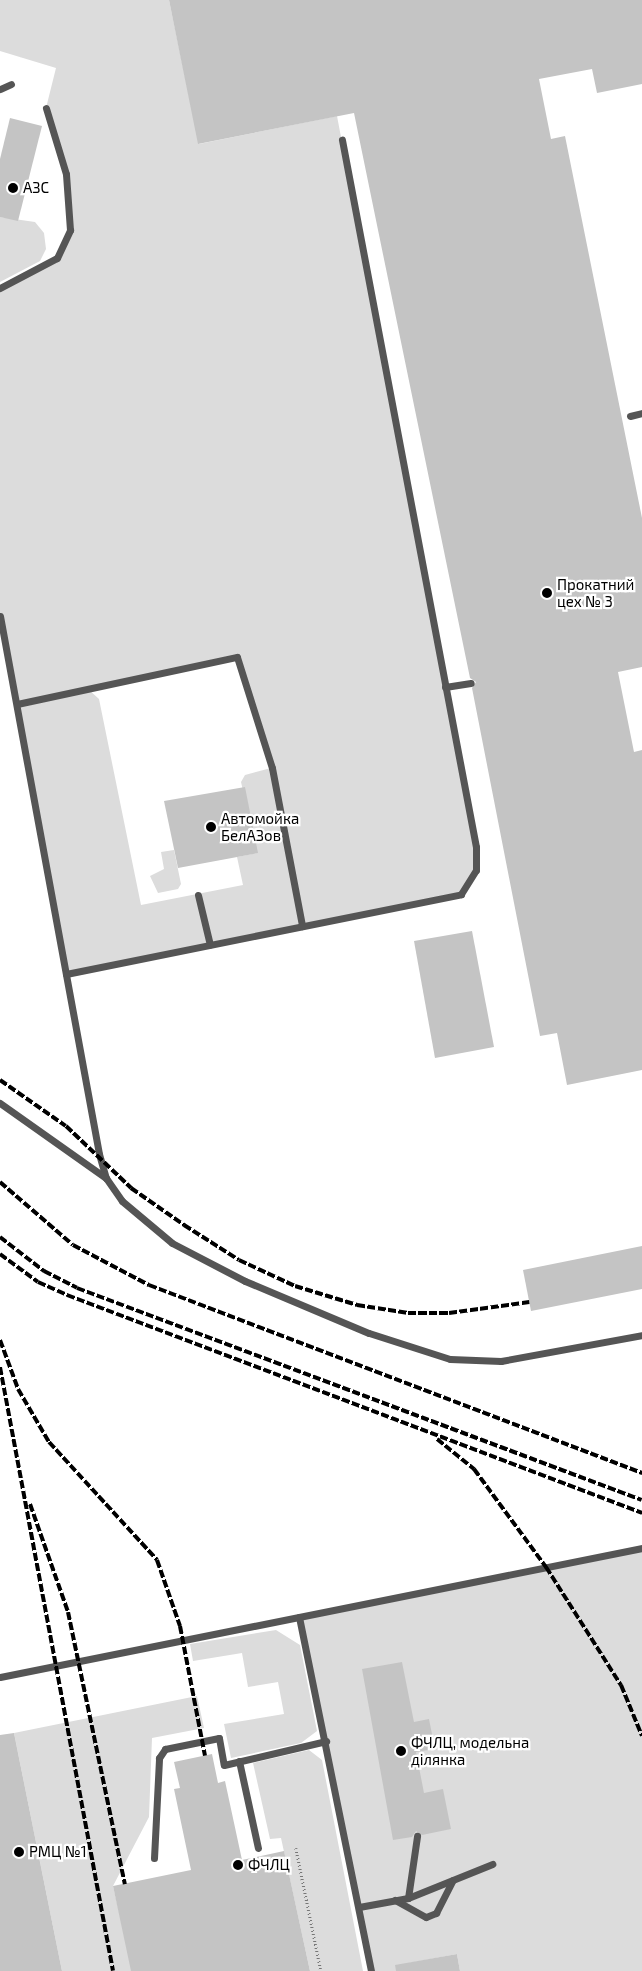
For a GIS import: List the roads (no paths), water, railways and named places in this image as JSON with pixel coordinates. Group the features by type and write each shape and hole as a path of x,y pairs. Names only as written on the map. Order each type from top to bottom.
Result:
{"lane":[{"path":"0,89 11,84"},
{"path":"0,288 57,258 70,230 66,174 46,108"},
{"path":"66,974 461,894 476,870 476,847 342,140"},
{"path":"630,416 642,414"},
{"path":"0,616 106,1178"},
{"path":"17,704 237,657 272,768 302,926"},
{"path":"445,687 471,683"},
{"path":"198,895 210,945"},
{"path":"0,1103 106,1178 144,1224 172,1243 245,1281 369,1333 450,1359 501,1361 642,1335"},
{"path":"0,1677 642,1548"},
{"path":"298,1617 326,1741 371,1971"},
{"path":"154,1858 159,1758 165,1749 218,1738 224,1765 326,1741"},
{"path":"239,1761 258,1848"},
{"path":"408,1898 417,1836"},
{"path":"359,1907 408,1898 492,1864"},
{"path":"396,1900 426,1917 436,1913 454,1880"}],"railway":[{"path":"0,1080 66,1126 131,1188 239,1260 295,1286 357,1305 408,1313 449,1313 529,1302"},
{"path":"0,1182 73,1245 149,1285 642,1473"},
{"path":"0,1237 44,1271 77,1288 642,1500"},
{"path":"0,1254 38,1282 67,1295 642,1513"},
{"path":"0,1340 18,1389 49,1442 157,1560 180,1626 205,1756"},
{"path":"0,1367 113,1971"},
{"path":"437,1439 474,1469 546,1567 621,1685 642,1736"},
{"path":"30,1504 68,1612 125,1884"}],"place":[{"name":"АЗС","path":"13,188"},
{"name":"Прокатний цех № 3","path":"547,593"},
{"name":"Автомойка БелАЗов","path":"211,827"},
{"name":"ФЧЛЦ, модельна ділянка","path":"401,1751"},
{"name":"РМЦ №1","path":"19,1852"},
{"name":"ФЧЛЦ","path":"238,1865"}]}
